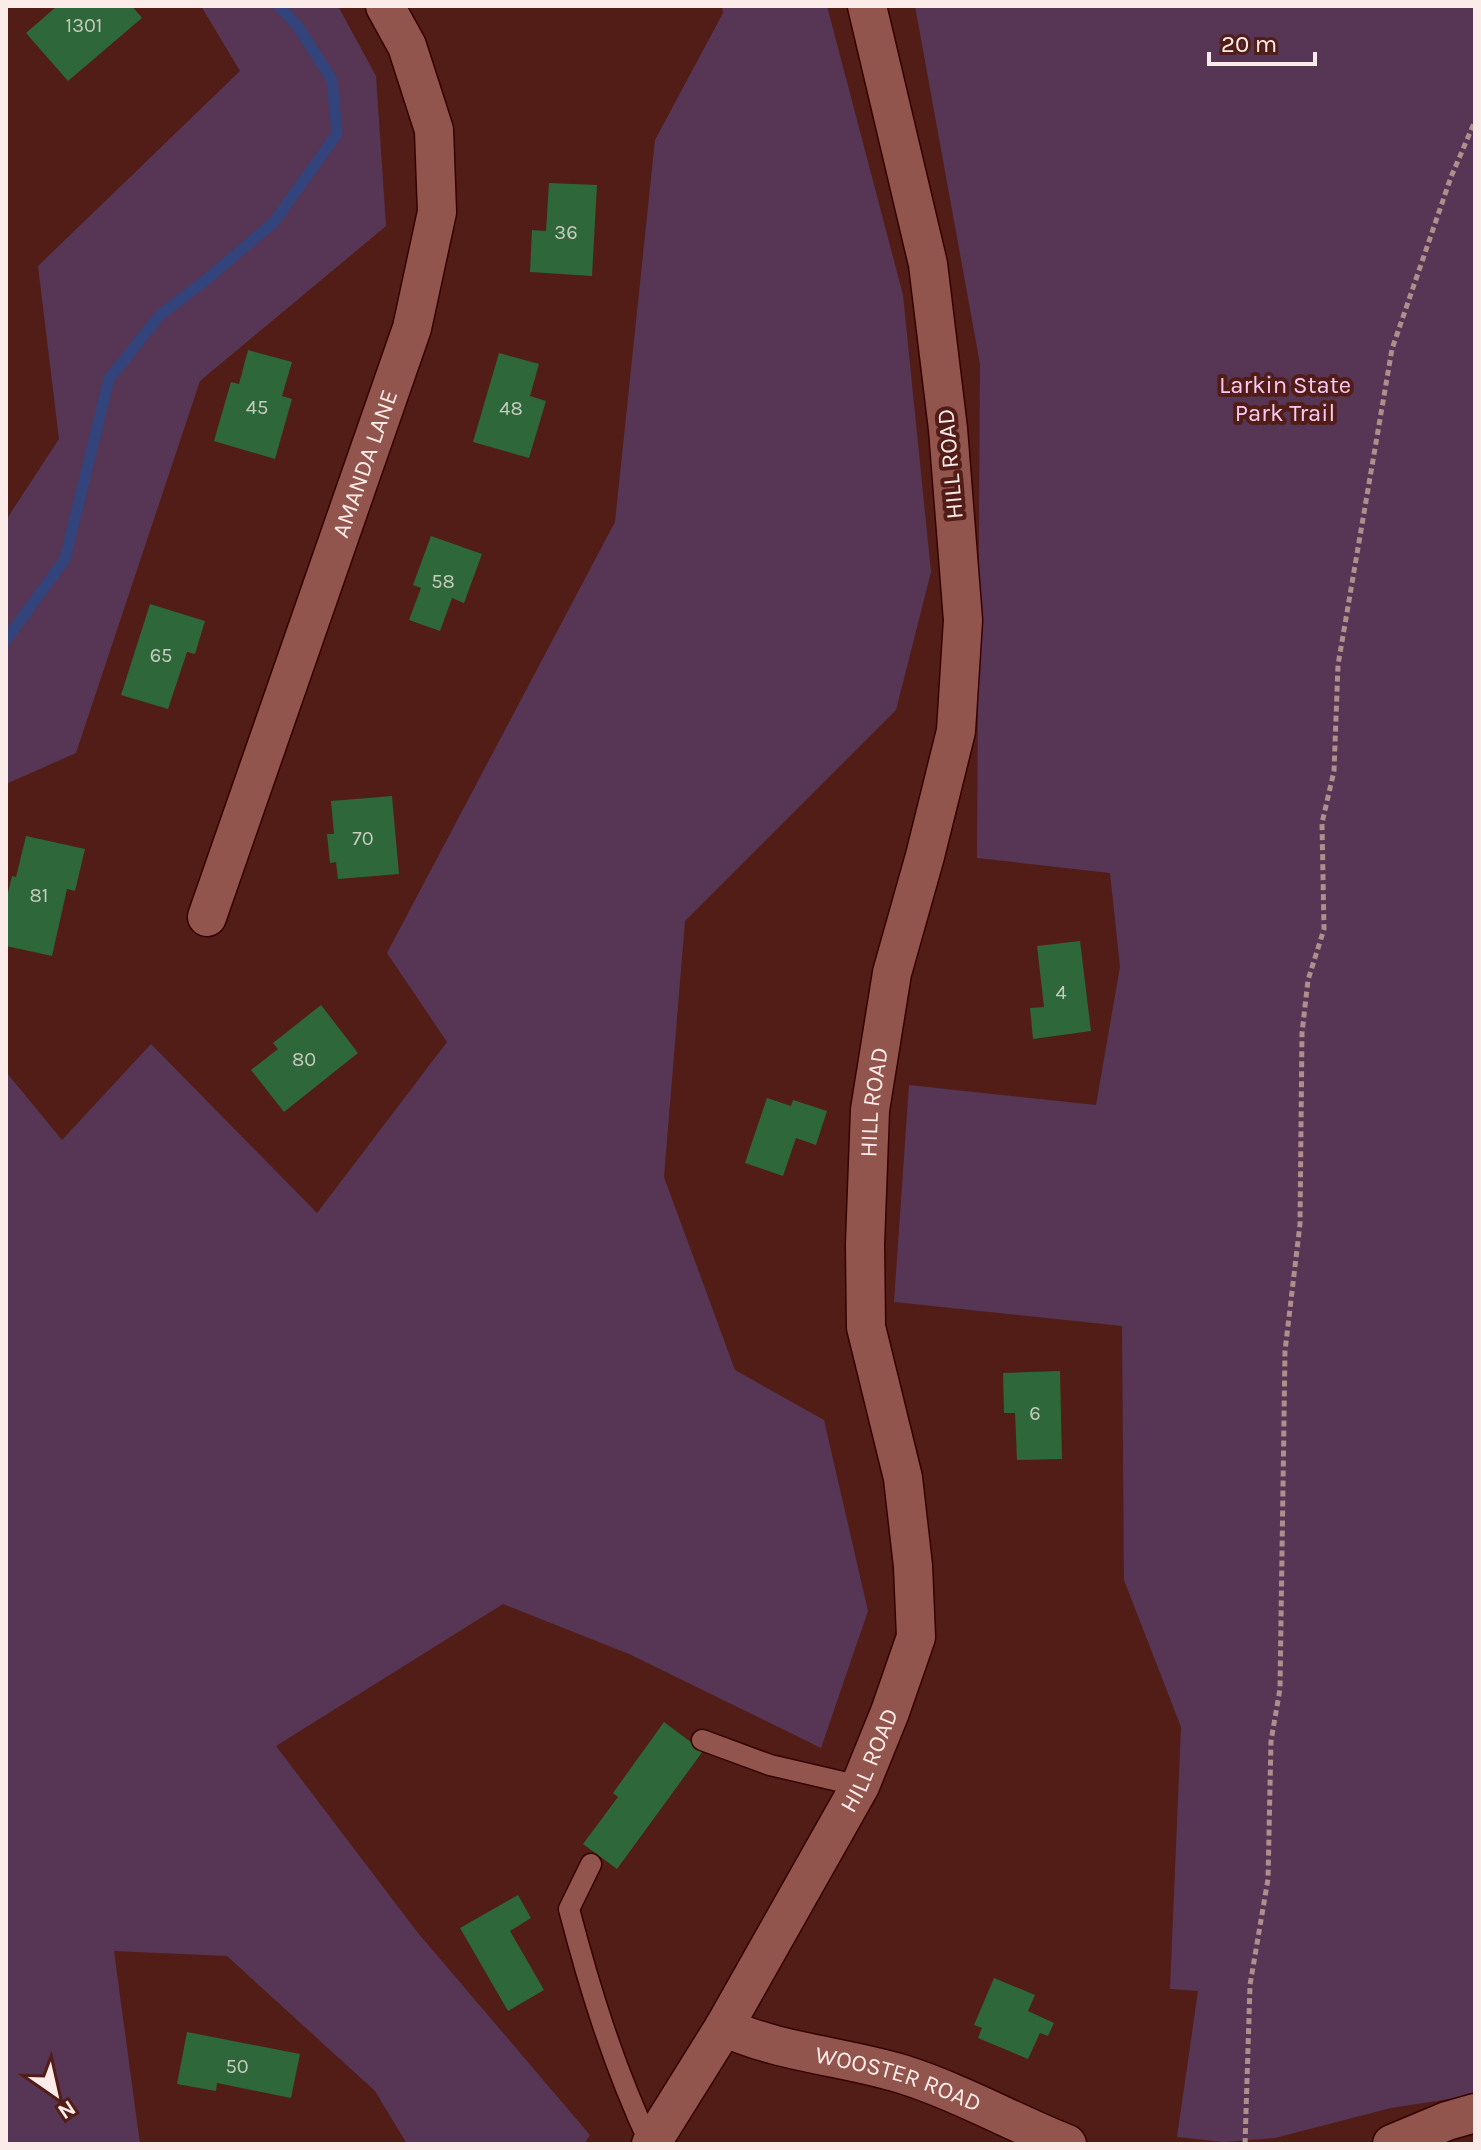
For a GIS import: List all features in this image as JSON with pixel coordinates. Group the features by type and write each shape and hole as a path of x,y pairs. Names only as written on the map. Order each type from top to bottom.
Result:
{"street":[{"name":"AMANDA LANE","path":"207,917 412,328 437,212 434,130 407,46 385,6"},
{"name":"HILL ROAD","path":"650,2144 724,2027 860,1786 916,1637 913,1566 903,1478 866,1327 865,1244 870,1110 892,973 956,731 963,620 948,429 928,264 867,6"},
{"name":"WOOSTER ROAD","path":"724,2027 765,2043 846,2058 905,2075 1067,2144"},
{"path":"1392,2144 1475,2113"}],"lane":[{"path":"702,1740 770,1765 860,1786"},
{"path":"591,1864 569,1909 599,2017 622,2085 650,2144"}],"path":[{"path":"1245,2144 1250,1985 1268,1879 1271,1741 1280,1689 1285,1351 1300,1224 1302,1033 1308,980 1324,929 1322,823 1334,771 1338,665 1392,349 1451,177 1475,121"}],"green space":[{"path":"201,6 338,6 376,76 386,226 200,381 76,753 6,784 6,520 59,439 38,266 240,71"},
{"path":"722,6 827,6 903,295 931,572 896,710 685,921 664,1177 735,1370 824,1420 868,1611 821,1748 629,1654 503,1604 276,1746 418,1933 590,2135 584,2144 407,2144 375,2091 227,1956 114,1951 140,2144 6,2144 6,1072 62,1140 151,1044 317,1213 447,1042 387,953 615,522 655,140 723,13"},
{"name":"Larkin State Park Trail","path":"915,6 1475,6 1475,2095 1391,2108 1275,2138 1224,2142 1177,2137 1198,1991 1170,1989 1181,1727 1124,1580 1122,1326 894,1302 909,1085 1096,1105 1120,967 1110,873 977,858 980,364"}],"building":[{"path":"57,6 132,6 142,18 68,81 26,33"},
{"path":"549,183 597,185 592,276 530,272 532,230 546,231"},
{"path":"248,350 292,362 282,396 292,399 275,459 214,441 231,382 239,384"},
{"path":"499,353 539,364 530,396 546,401 529,458 473,442"},
{"path":"431,536 482,554 464,603 452,598 440,631 409,620 421,588 413,585"},
{"path":"150,604 205,621 195,654 187,652 168,709 121,695"},
{"path":"392,796 399,874 338,879 336,862 330,863 327,834 334,834 331,801"},
{"path":"26,836 85,849 75,891 67,889 52,956 6,946 6,901 12,876 16,877"},
{"path":"1080,941 1091,1031 1033,1039 1030,1008 1044,1007 1037,946"},
{"path":"321,1005 358,1053 284,1112 251,1070 278,1049 273,1043"},
{"path":"767,1098 791,1106 793,1100 827,1111 816,1145 796,1138 783,1176 745,1163"},
{"path":"1060,1371 1062,1459 1017,1460 1015,1413 1004,1413 1003,1373"},
{"path":"664,1722 703,1751 617,1869 583,1844 618,1797 613,1793"},
{"path":"518,1895 531,1918 510,1931 544,1990 508,2011 460,1928"},
{"path":"994,1978 1035,1995 1028,2011 1054,2023 1048,2036 1040,2033 1028,2059 978,2038 982,2028 974,2025"},
{"path":"187,2032 300,2054 291,2098 217,2083 216,2091 177,2084"}],"waterway":[{"path":"6,640 65,559 109,379 160,315 274,222 337,134 332,80 299,28 279,6"}]}
